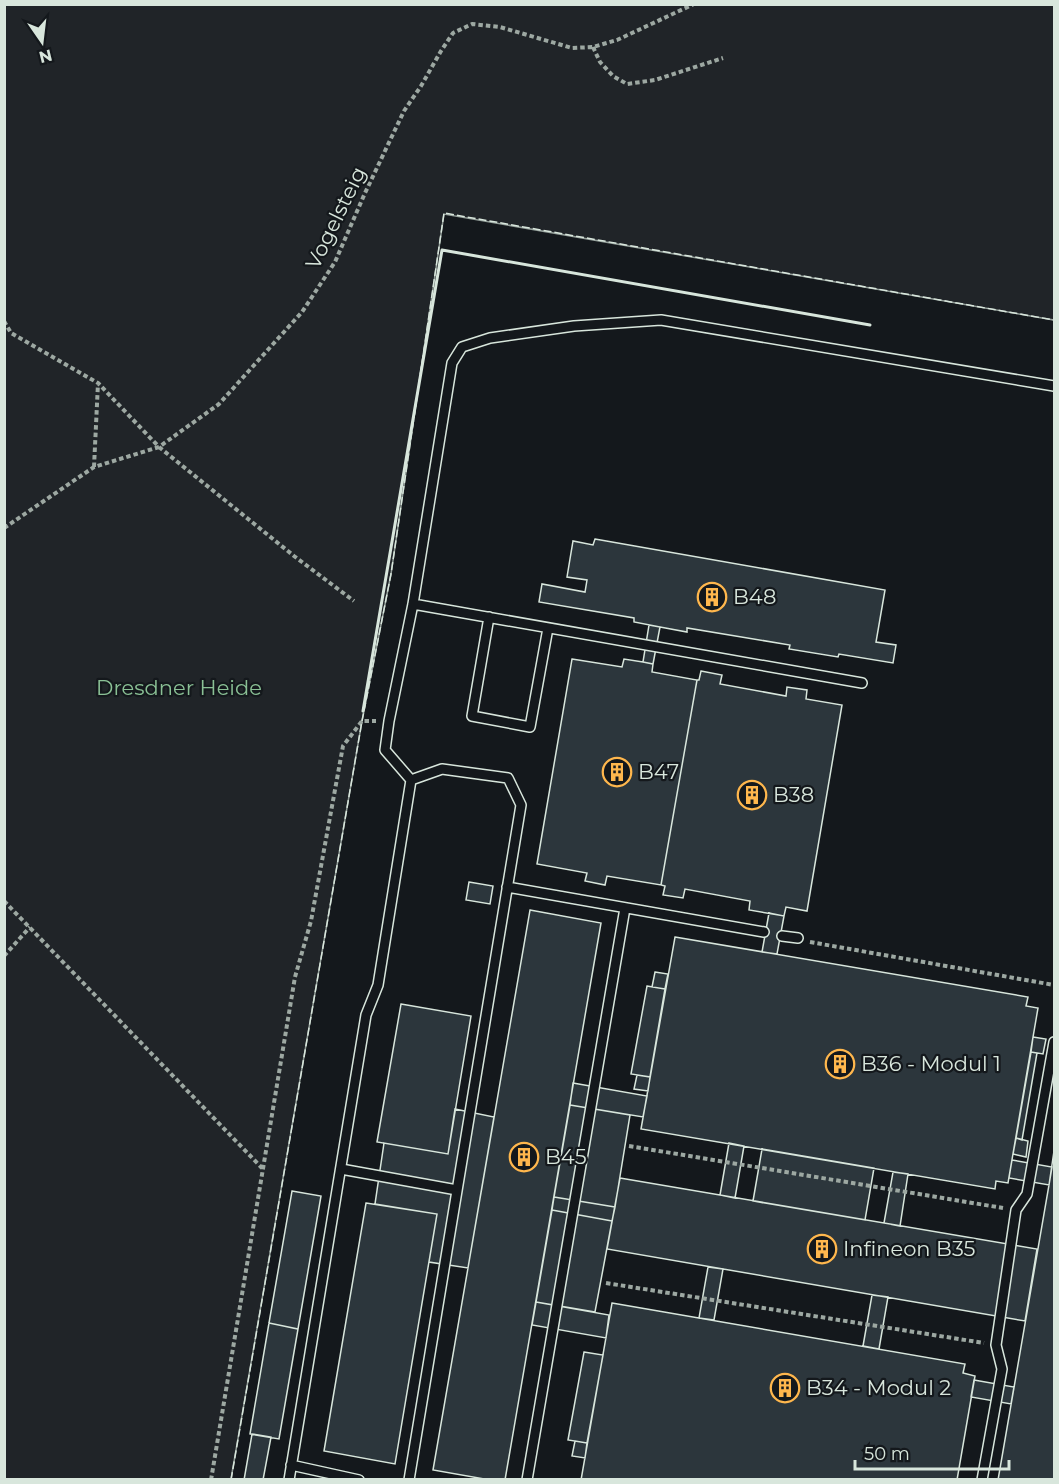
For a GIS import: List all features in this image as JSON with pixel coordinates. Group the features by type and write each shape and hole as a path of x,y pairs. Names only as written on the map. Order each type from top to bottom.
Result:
{"lane":[{"path":"411,780 385,750 413,604 452,363 462,347 490,338 574,326 661,320 1054,386"},
{"path":"413,604 862,683"},
{"path":"489,617 472,716 530,727 548,628"},
{"path":"409,1479 521,805 508,778 442,769 411,780"},
{"path":"289,1479 366,1015 378,985 411,780"},
{"path":"507,887 764,932"},
{"path":"527,1479 625,908"},
{"path":"782,936 798,938"},
{"path":"982,1479 1002,1369 996,1345 1016,1210 1027,1194 1054,1042"},
{"path":"341,1169 457,1190"},
{"path":"291,1465 359,1479"}],"path":[{"name":"Vogelsteig","path":"4,528 94,468 159,447 219,404 302,312 335,262 404,111 453,33 472,24 500,27 572,48 593,47 617,40 694,4"},
{"path":"593,47 600,62 613,75 627,84 655,80 723,58"},
{"path":"4,321 11,333 98,383 159,447 294,556 354,601"},
{"path":"94,468 98,383"},
{"path":"211,1479 295,977 311,921 343,746 362,721 389,722"},
{"path":"4,901 263,1168"},
{"path":"4,956 30,927"},
{"path":"798,938 815,943 1054,985"},
{"path":"629,1146 1016,1210"},
{"path":"606,1283 996,1345"}],"green space":[{"name":"Dresdner Heide","path":"5,4 1054,5 1054,320 444,214 391,574 362,721 231,1479 5,1479"}],"building":[{"name":"B48","path":"595,539 885,590 876,642 896,645 893,663 789,649 790,645 687,628 687,632 634,622 634,618 539,602 542,584 585,592 587,580 567,577 573,541 593,545"},
{"path":"649,625 660,627 653,664 643,662"},
{"name":"B47","path":"572,659 622,667 624,659 643,662 653,664 652,672 697,680 661,885 607,876 605,885 585,881 587,873 537,864"},
{"name":"B38","path":"701,671 722,675 720,684 786,696 787,687 807,690 806,699 842,705 807,911 786,907 784,916 749,910 750,901 685,889 683,898 663,895 665,886 661,885 697,680 699,680"},
{"path":"469,882 493,886 490,904 466,900"},
{"name":"B45","path":"530,910 601,923 505,1480 490,1480 433,1470"},
{"path":"769,913 784,916 777,954 762,952"},
{"name":"B36 - Modul 1","path":"675,937 1028,997 1026,1006 1038,1008 1008,1183 996,1181 995,1189 641,1129"},
{"path":"655,972 668,974 665,989 652,987"},
{"path":"647,986 665,989 650,1077 631,1074"},
{"path":"401,1004 471,1016 448,1154 377,1142"},
{"path":"1033,1037 1046,1039 1043,1054 1031,1052"},
{"path":"1031,1052 1037,1053 1022,1140 1016,1138"},
{"path":"637,1075 650,1077 648,1091 634,1089"},
{"path":"573,1083 647,1096 643,1117 570,1105"},
{"path":"570,1105 630,1115 615,1207 554,1197"},
{"path":"455,1109 494,1117 468,1268 429,1262 437,1214 375,1204 384,1143 448,1154"},
{"path":"1016,1138 1028,1141 1026,1157 1013,1154"},
{"path":"729,1143 744,1146 735,1198 720,1195"},
{"path":"762,1149 874,1168 865,1220 753,1201"},
{"path":"1054,1151 1054,1480 998,1480 1049,1185"},
{"path":"1012,1160 1052,1167 1049,1185 1009,1178"},
{"path":"893,1172 908,1174 900,1226 884,1223"},
{"name":"Infineon B35","path":"620,1178 1037,1249 1025,1321 607,1249"},
{"path":"292,1191 321,1196 298,1329 269,1323"},
{"path":"554,1197 615,1207 612,1221 552,1210"},
{"path":"366,1203 437,1214 395,1464 324,1451"},
{"path":"552,1210 612,1221 595,1312 536,1302"},
{"path":"708,1267 723,1269 714,1320 699,1318"},
{"path":"872,1295 888,1297 879,1349 863,1346"},
{"path":"536,1302 609,1315 606,1338 532,1325"},
{"name":"B34 - Modul 2","path":"612,1303 965,1364 963,1373 975,1376 957,1480 581,1480"},
{"path":"269,1323 298,1329 279,1439 250,1434"},
{"path":"584,1352 603,1355 587,1443 568,1440"},
{"path":"974,1380 1014,1387 1011,1404 971,1397"},
{"path":"252,1434 271,1437 263,1480 244,1480"},
{"path":"575,1441 587,1443 585,1458 572,1456"}],"fence":[{"path":"231,1480 362,721 391,574 444,213 1054,320"}],"wall":[{"path":"363,711 442,250 870,325"}],"place":[{"name":"B48","path":"712,597"},
{"name":"B47","path":"617,772"},
{"name":"B38","path":"752,795"},
{"name":"B36 - Modul 1","path":"840,1064"},
{"name":"B45","path":"524,1157"},
{"name":"Infineon B35","path":"822,1249"},
{"name":"B34 - Modul 2","path":"785,1388"}]}
